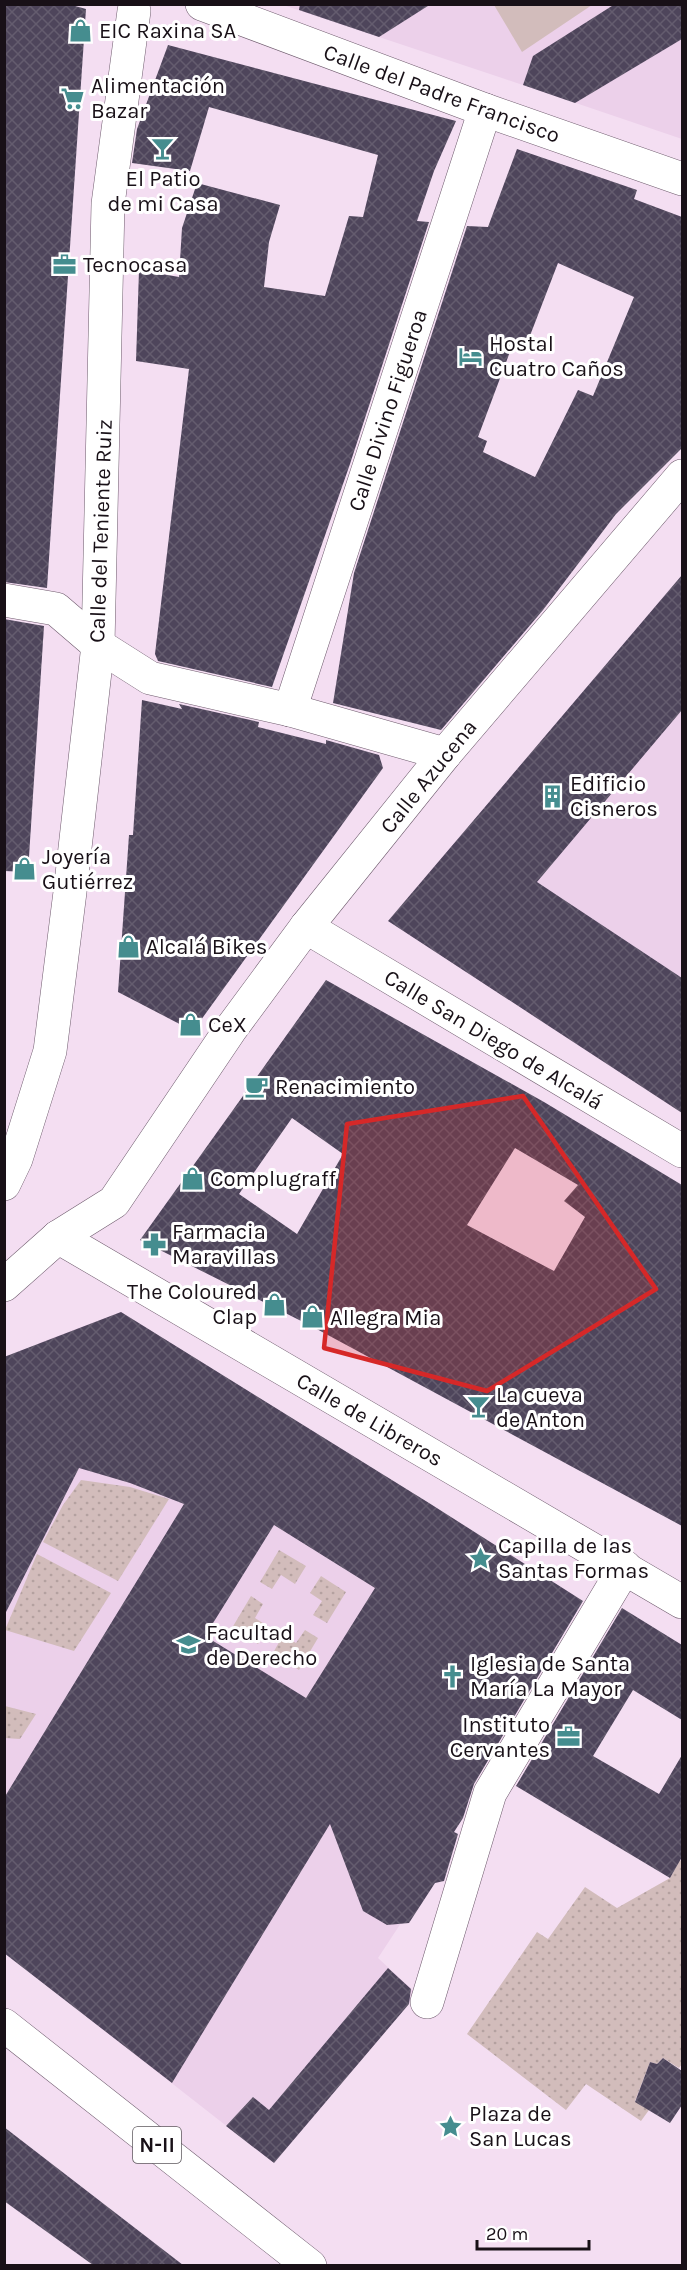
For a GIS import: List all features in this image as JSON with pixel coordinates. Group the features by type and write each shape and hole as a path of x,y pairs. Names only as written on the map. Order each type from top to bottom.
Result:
{"street":[{"name":"Calle del Padre Francisco","path":"205,5 485,110 682,179"},
{"name":"Calle del Teniente Ruiz","path":"4,1184 16,1159 50,1051 98,645 108,204 137,7"},
{"name":"Calle Divino Figueroa","path":"290,710 485,110"},
{"name":"Calle Azucena","path":"4,1286 57,1237 114,1202 230,1030 306,927 445,754 682,476"},
{"path":"4,600 56,609 98,645 150,678 290,710 445,754"},
{"name":"Calle San Diego de Alcalá","path":"306,927 682,1151"},
{"name":"Calle de Libreros","path":"57,1237 682,1602"},
{"path":"427,2002 490,1793 625,1568"},
{"name":"N-II","path":"4,2025 310,2265"}],"highlighted area":[{"path":"523,1096 656,1289 487,1391 324,1348 347,1124"}],"shaded area":[{"path":"283,5 682,5 682,139 499,77"},
{"path":"494,5 592,5 522,52"},
{"name":"Edificio Cisneros","path":"682,575 682,1113 388,921"},
{"name":"Facultad de Derecho","path":"121,1312 428,1504 401,1923 378,1958 417,1994 274,2163 5,1953 4,1384 67,1362 39,1343"},
{"path":"81,1480 130,1487 169,1499 118,1581 43,1542 63,1505"},
{"path":"279,1550 306,1566 295,1584 281,1575 272,1589 260,1582"},
{"path":"37,1554 111,1593 74,1651 5,1630"},
{"path":"321,1576 346,1592 327,1623 313,1615 322,1601 310,1593"},
{"path":"251,1596 263,1604 255,1618 269,1627 258,1644 232,1628"},
{"path":"305,1630 318,1638 299,1670 273,1653 283,1635 296,1643"},
{"path":"5,1706 36,1714 20,1739 5,1738"},
{"path":"680,1860 682,1862 682,2064 679,2068 663,2058 657,2064 650,2062 635,2101 649,2110 641,2121 586,2084 566,2110 467,2034 537,1932 548,1939 585,1887 617,1908 670,1878"}],"building":[{"path":"4,4 68,4 86,9 47,588 4,582"},
{"path":"300,4 431,4 379,37 299,10"},
{"path":"615,4 682,4 682,39 575,103 523,85 533,56"},
{"path":"168,45 456,121 434,171 417,221 429,222 350,464 272,687 158,661 155,654 189,369 136,361 139,270 179,277 182,228 197,183 280,205 269,242 264,287 325,296 349,216 363,217 378,155 209,107 190,171 132,163 137,129"},
{"path":"517,149 637,190 634,199 682,217 682,448 616,514 543,610 441,730 333,703 354,573 467,226 488,227","holes":["558,263 634,297 593,396 578,390 535,477 483,452 487,441 478,437 514,341 526,346"]},
{"name":"Edificio Cisneros","path":"682,575 682,710 537,882 682,978 682,1113 388,921"},
{"path":"4,619 44,626 28,872 4,871"},
{"path":"142,700 182,709 179,704 259,722 258,727 326,744 326,740 379,755 383,768 193,1031 118,992 129,835 133,835"},
{"path":"326,980 544,1102 682,1185 682,1526 313,1327 140,1240","holes":["292,1118 343,1154 297,1234 239,1194","515,1148 578,1185 564,1201 585,1217 554,1271 467,1225"]},
{"name":"Facultad de Derecho","path":"121,1312 583,1601 474,1784 463,1818 454,1832 458,1834 444,1881 435,1883 409,1923 387,1925 363,1911 330,1824 172,2083 4,1953 4,1798 184,1504 130,1483 79,1468 4,1616 4,1357","holes":["274,1525 375,1588 306,1698 205,1636"]},
{"name":"Instituto Cervantes","path":"622,1608 682,1645 682,1720 633,1690 593,1756 659,1794 682,1755 682,1857 670,1878 516,1786"},
{"path":"388,1968 411,1989 409,2004 274,2163 226,2126 253,2097 269,2110"},
{"path":"663,2058 682,2071 682,2105 670,2123 635,2102 650,2062 657,2064"},
{"path":"4,2127 183,2265 93,2265 4,2201"}],"place":[{"name":"EIC Raxina SA","path":"81,30"},
{"name":"Alimentación Bazar","path":"73,98"},
{"name":"El Patio de mi Casa","path":"163,149"},
{"name":"Tecnocasa","path":"65,264"},
{"name":"Hostal Cuatro Caños","path":"471,356"},
{"name":"Edificio Cisneros","path":"552,796"},
{"name":"Joyería Gutiérrez","path":"24,869"},
{"name":"Alcalá Bikes","path":"128,946"},
{"name":"CeX","path":"190,1024"},
{"name":"Renacimiento","path":"257,1086"},
{"name":"Complugraff","path":"192,1178"},
{"name":"Farmacia Maravillas","path":"154,1244"},
{"name":"The Coloured Clap","path":"275,1304"},
{"name":"Allegra Mia","path":"312,1317"},
{"name":"La cueva de Anton","path":"478,1407"},
{"name":"Capilla de las Santas Formas","path":"480,1558"},
{"name":"Facultad de Derecho","path":"188,1645"},
{"name":"Iglesia de Santa María La Mayor","path":"452,1676"},
{"name":"Instituto Cervantes","path":"568,1737"},
{"name":"Plaza de San Lucas","path":"451,2126"}]}
